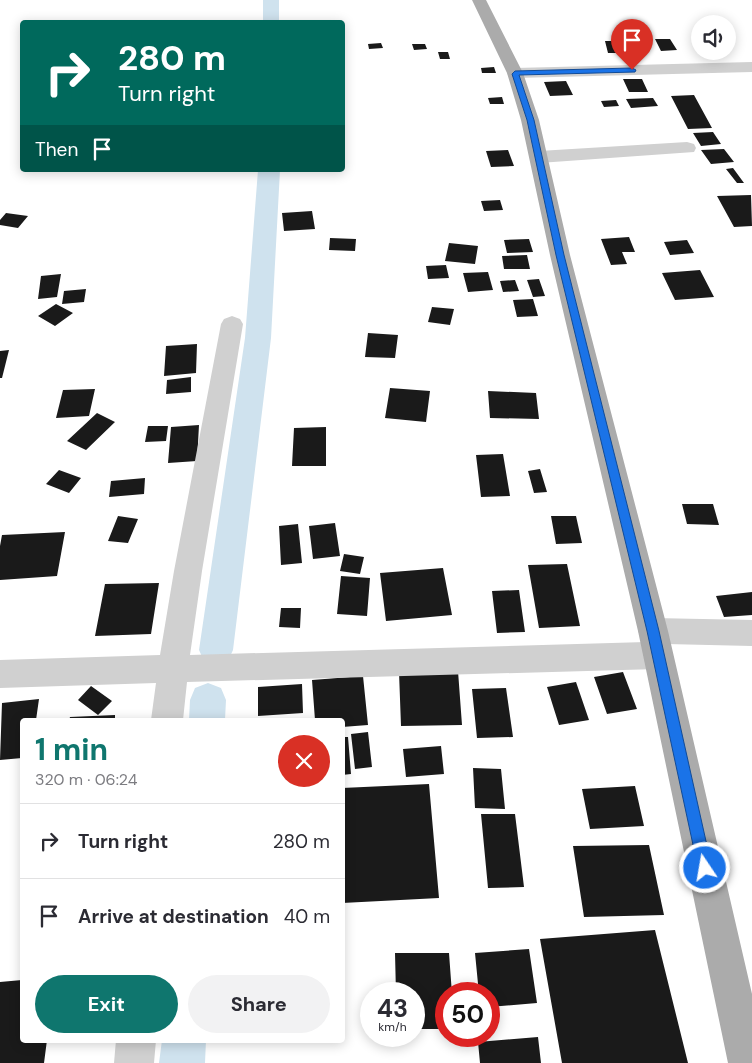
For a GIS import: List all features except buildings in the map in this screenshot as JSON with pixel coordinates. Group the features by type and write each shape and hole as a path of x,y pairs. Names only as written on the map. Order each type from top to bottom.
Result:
{"main road":[{"path":"479,0 515,74 530,120 560,255 655,643 748,1063"}],"street":[{"path":"515,74 752,67"},
{"path":"539,157 687,148"},
{"path":"167,718 173,670 232,324"},
{"path":"0,674 173,670 655,643 752,632"},
{"path":"134,1063 136,1043"}],"waterway":[{"path":"271,0 271,20"},
{"path":"216,650 258,338 269,172"},
{"path":"207,718 208,700"},
{"path":"182,1063 184,1043"}],"route":[{"path":"632,70 515,74 530,120 560,255 653,631 705,868"}]}
